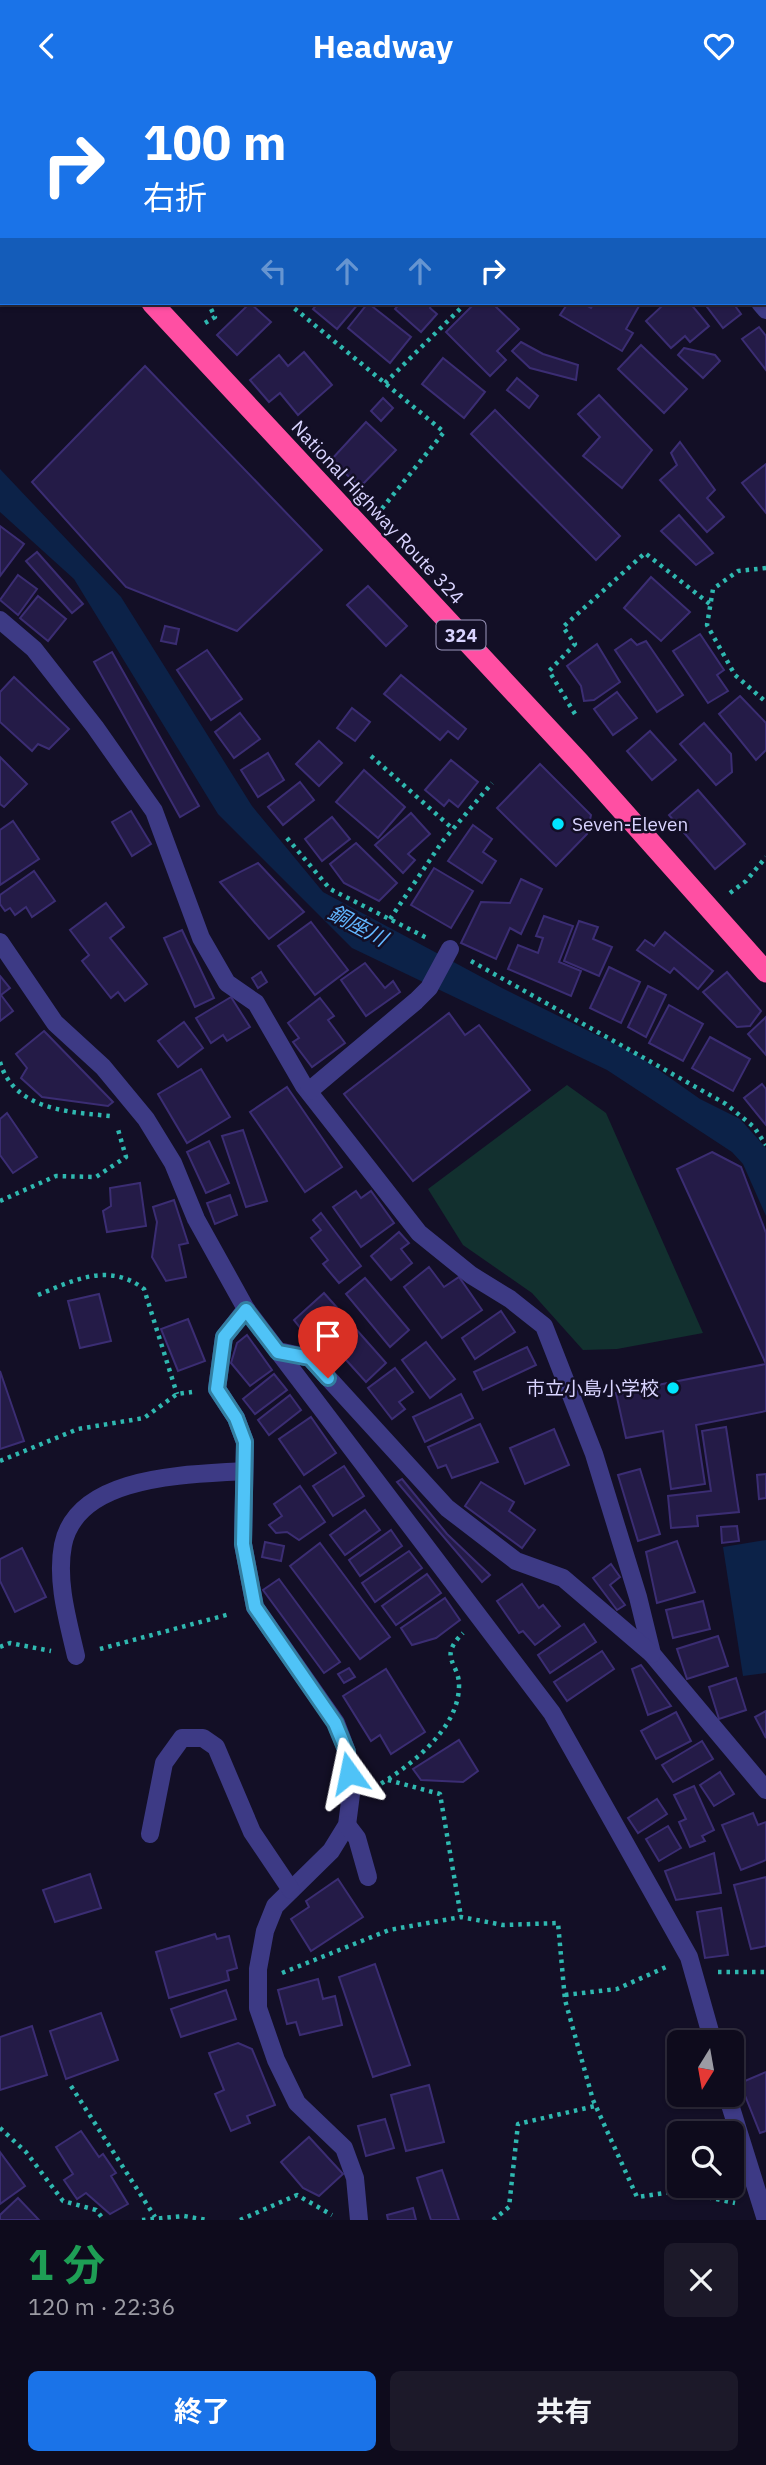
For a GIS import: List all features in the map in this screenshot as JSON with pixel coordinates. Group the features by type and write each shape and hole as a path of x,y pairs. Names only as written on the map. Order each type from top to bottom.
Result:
{"highway":[{"name":"National Highway Route 324","path":"154,305 580,763 766,972"}],"street":[{"path":"0,620 34,649 95,727 154,811 201,938 227,983 256,1003 309,1091 419,1233 471,1275 510,1299 544,1326 594,1454 638,1597 652,1654"},
{"path":"0,942 55,1023 103,1067 146,1119 173,1163 196,1219 246,1310 481,1615 552,1713 692,1966 710,2030"},
{"path":"309,1091 429,988 447,953"},
{"path":"246,1310 224,1337 217,1389 236,1418 245,1442 243,1544 255,1607 335,1723 347,1752 350,1801 347,1825 331,1851 275,1906 265,1931 258,2008 276,2060 297,2103 344,2148 355,2178 359,2220"},
{"path":"278,1352 310,1358 447,1508 516,1561 563,1578 652,1654 766,1790"},
{"path":"76,1656 62,1597 63,1544 76,1516 93,1503 131,1483 164,1476 244,1471"},
{"path":"150,1834 164,1763 182,1738 203,1738 216,1747 251,1832 291,1890"},
{"path":"347,1825 357,1838 368,1877"},
{"path":"731,2107 763,2214"}],"path":[{"path":"290,305 444,432 364,531"},
{"path":"385,383 464,305"},
{"path":"584,724 549,671 575,644 563,627 646,553 711,604"},
{"path":"766,568 738,571 713,589 707,625 735,675 766,702"},
{"path":"371,756 453,829"},
{"path":"390,919 453,829 492,783"},
{"path":"286,838 330,888 726,1104 754,1128 766,1145"},
{"path":"710,909 746,881 766,857"},
{"path":"0,1062 4,1076 45,1108 114,1116 126,1157 96,1177 56,1176 0,1202"},
{"path":"38,1295 80,1277 102,1273 130,1278 144,1289 177,1394"},
{"path":"0,1461 78,1429 144,1418 177,1394 217,1389"},
{"path":"0,1647 10,1643 76,1656 255,1607"},
{"path":"350,1801 388,1780 445,1731 459,1686 450,1661 452,1644 481,1615"},
{"path":"388,1780 440,1794 461,1917"},
{"path":"258,1985 389,1930 461,1917 503,1925 558,1923 565,1995 595,2106 637,2197 678,2190 763,2214"},
{"path":"565,1995 617,1989 692,1966 766,1972"},
{"path":"71,2086 155,2217"},
{"path":"493,2220 509,2207 518,2124 595,2106"},
{"path":"0,2128 26,2152 63,2201 96,2210 104,2220"},
{"path":"240,2220 297,2195 342,2220"},
{"path":"142,2220 184,2216 207,2220"}],"green space":[{"path":"567,1085 606,1113 703,1333 617,1349 583,1350 532,1293 463,1245 428,1189"}],"water":[{"name":"銅座川","path":"0,469 121,597 252,806 323,892 502,988 639,1056 700,1099 740,1119 766,1148 766,1216 743,1164 732,1152 607,1070 352,948 218,814 74,579 0,512"},
{"path":"766,1540 766,1673 743,1676 723,1547"}],"building":[{"path":"248,305 252,305 271,322 237,355 217,335"},
{"path":"316,305 357,305 337,329 313,309"},
{"path":"366,305 371,305 411,337 390,363 348,328"},
{"path":"398,305 431,305 430,308 437,314 421,332 395,309"},
{"path":"473,305 494,305 519,329 497,351 506,360 490,376 446,332"},
{"path":"567,305 586,305 591,308 593,305 639,306 626,329 633,333 622,351 560,315"},
{"path":"660,305 692,305 709,326 690,342 685,336 671,348 646,321 661,307"},
{"path":"706,305 734,305 741,314 723,328"},
{"path":"759,327 766,336 766,370 742,339"},
{"path":"521,342 543,354 578,365 576,380 530,368 512,351"},
{"path":"641,345 687,389 664,413 618,369"},
{"path":"684,348 715,355 720,361 703,378 678,355"},
{"path":"304,352 332,385 298,415 280,393 269,402 250,380 279,355 288,366"},
{"path":"443,358 485,392 464,418 422,384"},
{"path":"145,366 322,550 237,631 126,587 32,482"},
{"path":"517,378 538,396 529,408 507,390"},
{"path":"599,395 652,450 622,488 583,456 600,437 578,414"},
{"path":"383,398 393,408 381,421 371,411"},
{"path":"495,410 620,536 596,560 471,434"},
{"path":"366,422 396,450 360,487 331,460"},
{"path":"680,442 715,490 707,498 724,517 707,532 660,480 677,465 671,453"},
{"path":"766,464 766,513 742,483"},
{"path":"679,515 713,553 696,565 661,531"},
{"path":"0,526 24,544 0,576"},
{"path":"37,552 83,604 72,613 26,561"},
{"path":"18,575 37,589 18,615 0,600"},
{"path":"651,577 690,612 661,641 624,608"},
{"path":"368,586 407,626 386,646 347,605"},
{"path":"38,596 66,619 48,641 20,618"},
{"path":"165,626 179,629 176,644 161,641"},
{"path":"700,634 724,670 717,675 728,691 708,703 673,651"},
{"path":"631,639 637,645 646,641 683,695 657,712 615,650"},
{"path":"597,644 620,682 594,700 584,701 581,686 567,666"},
{"path":"207,650 242,699 211,720 177,670"},
{"path":"112,652 199,806 180,817 94,662"},
{"path":"401,675 466,729 458,739 448,731 440,740 384,694"},
{"path":"14,677 69,729 49,749 38,744 32,751 0,722 0,692"},
{"path":"617,692 637,718 613,735 594,709"},
{"path":"740,696 766,723 766,750 756,760 719,714"},
{"path":"352,708 370,722 355,741 337,728"},
{"path":"240,713 260,739 234,758 215,732"},
{"path":"704,723 731,754 732,772 716,785 680,744"},
{"path":"650,731 676,760 652,780 627,751"},
{"path":"319,741 342,763 319,786 296,764"},
{"path":"268,753 284,780 258,797 241,770"},
{"path":"0,757 27,784 4,807 0,804"},
{"path":"451,760 478,782 458,807 449,800 444,806 425,790"},
{"path":"540,764 591,815 587,834 556,866 497,808"},
{"path":"364,770 405,807 378,838 336,802"},
{"path":"300,782 314,800 283,825 268,807"},
{"path":"698,790 745,844 715,869 669,815"},
{"path":"131,811 151,844 132,856 112,822"},
{"path":"411,813 430,834 408,854 415,860 403,873 375,845"},
{"path":"332,817 350,839 322,861 305,839"},
{"path":"13,821 39,859 0,885 0,830"},
{"path":"473,825 492,839 483,852 496,861 482,883 448,861"},
{"path":"356,843 397,883 379,901 344,883 330,864"},
{"path":"258,863 304,912 269,939 220,882"},
{"path":"434,868 473,891 451,928 411,905"},
{"path":"34,871 55,901 32,917 26,907 15,915 10,908 5,911 0,904 0,895"},
{"path":"521,879 542,889 521,934 510,928 496,959 461,943 481,902 510,903"},
{"path":"106,903 124,927 110,938 147,984 125,1001 118,992 111,998 82,961 89,955 70,930"},
{"path":"544,916 573,926 559,962 581,971 571,996 508,969 518,945 538,953 543,938 536,936"},
{"path":"579,921 598,927 593,939 612,947 599,976 564,961"},
{"path":"311,922 348,970 315,995 278,946"},
{"path":"182,930 214,998 195,1007 164,938"},
{"path":"665,932 713,971 698,989 674,968 670,973 637,950 645,940 654,946"},
{"path":"365,963 385,988 393,981 400,992 366,1016 341,980"},
{"path":"609,967 640,982 621,1023 590,1008"},
{"path":"261,972 267,982 258,988 252,978"},
{"path":"727,972 761,1011 750,1026 737,1027 703,992"},
{"path":"0,976 10,988 1,995 13,1011 0,1021"},
{"path":"648,986 666,995 646,1037 628,1027"},
{"path":"231,997 250,1027 227,1041 223,1035 211,1043 196,1018"},
{"path":"320,998 334,1016 328,1020 345,1043 312,1067 293,1042 299,1038 288,1023"},
{"path":"669,1005 703,1024 683,1061 649,1043"},
{"path":"449,1013 465,1035 479,1025 530,1090 413,1181 344,1094"},
{"path":"766,1017 766,1055 748,1034"},
{"path":"184,1022 203,1048 178,1067 158,1041"},
{"path":"44,1031 113,1102 108,1106 42,1097 21,1078 27,1068 16,1054"},
{"path":"710,1037 750,1059 733,1091 692,1068"},
{"path":"201,1069 230,1117 187,1143 158,1094"},
{"path":"762,1084 766,1089 766,1125 744,1098"},
{"path":"287,1087 342,1167 305,1192 250,1112"},
{"path":"7,1113 37,1157 13,1173 0,1155 0,1119"},
{"path":"243,1130 267,1201 246,1207 222,1136"},
{"path":"209,1141 229,1183 206,1193 187,1152"},
{"path":"712,1152 741,1167 766,1233 766,1364 677,1169"},
{"path":"140,1183 146,1226 107,1232 103,1211 111,1206 110,1188"},
{"path":"356,1191 361,1198 371,1191 394,1223 361,1247 333,1207"},
{"path":"230,1195 237,1215 215,1224 207,1203"},
{"path":"174,1200 188,1243 179,1245 186,1277 166,1281 152,1257 157,1222 153,1207"},
{"path":"321,1213 361,1266 339,1283 323,1264 328,1260 311,1238 321,1230 313,1220"},
{"path":"399,1232 409,1243 401,1249 412,1263 391,1280 371,1256"},
{"path":"429,1267 444,1287 459,1277 482,1310 442,1338 404,1287"},
{"path":"365,1278 409,1330 390,1347 346,1294"},
{"path":"324,1293 386,1363 366,1382 338,1351 332,1357 310,1332 306,1335 294,1320"},
{"path":"99,1294 111,1341 80,1348 68,1301"},
{"path":"501,1311 515,1332 475,1359 462,1338"},
{"path":"188,1319 205,1361 178,1371 161,1329"},
{"path":"247,1335 272,1370 250,1386 231,1363 237,1343"},
{"path":"426,1342 455,1379 430,1398 402,1360"},
{"path":"527,1347 536,1365 483,1390 474,1372"},
{"path":"766,1364 766,1411 696,1425 705,1484 671,1489 663,1431 626,1438 616,1393"},
{"path":"395,1368 413,1392 399,1402 405,1409 392,1419 368,1388"},
{"path":"0,1371 24,1441 0,1449"},
{"path":"274,1374 287,1390 255,1414 243,1399"},
{"path":"461,1394 473,1418 425,1442 413,1417"},
{"path":"290,1395 301,1410 269,1435 258,1420"},
{"path":"311,1417 336,1453 304,1475 279,1439"},
{"path":"480,1424 498,1462 452,1478 446,1465 438,1468 428,1447"},
{"path":"726,1427 739,1512 697,1516 698,1526 671,1528 668,1496 711,1491 702,1431"},
{"path":"554,1429 569,1465 525,1484 510,1448"},
{"path":"344,1466 364,1496 333,1516 313,1486"},
{"path":"640,1469 660,1534 638,1541 618,1475"},
{"path":"766,1474 766,1498 759,1499 757,1475"},
{"path":"402,1479 447,1534 490,1575 482,1582 397,1482"},
{"path":"481,1482 514,1502 509,1511 535,1530 522,1548 465,1506"},
{"path":"300,1486 325,1522 299,1540 287,1532 276,1533 269,1525 282,1516 274,1504"},
{"path":"365,1510 380,1530 345,1555 330,1535"},
{"path":"737,1526 739,1541 722,1543 721,1527"},
{"path":"391,1530 402,1546 360,1576 349,1560"},
{"path":"677,1541 695,1592 657,1603 646,1552"},
{"path":"265,1542 284,1546 281,1561 262,1557"},
{"path":"320,1543 390,1637 360,1659 290,1566"},
{"path":"22,1548 46,1597 15,1612 0,1581 0,1559"},
{"path":"409,1551 422,1568 375,1602 362,1583"},
{"path":"611,1564 620,1577 610,1585 625,1605 617,1610 593,1578"},
{"path":"427,1574 441,1593 396,1625 382,1606"},
{"path":"279,1579 340,1662 324,1673 263,1590"},
{"path":"522,1584 539,1608 543,1605 560,1626 535,1645 523,1631 519,1633 497,1601"},
{"path":"445,1598 460,1620 436,1638 412,1645 401,1628"},
{"path":"703,1601 710,1629 673,1638 666,1610"},
{"path":"584,1624 596,1642 550,1673 538,1655"},
{"path":"718,1636 728,1666 687,1679 677,1649"},
{"path":"602,1651 614,1669 567,1701 554,1682"},
{"path":"641,1665 671,1706 648,1715 632,1669"},
{"path":"349,1668 355,1677 344,1683 338,1674"},
{"path":"386,1669 425,1732 391,1754 380,1735 371,1741 343,1696"},
{"path":"736,1678 746,1710 719,1719 709,1687"},
{"path":"766,1711 766,1738 755,1717"},
{"path":"676,1712 691,1741 656,1759 641,1731"},
{"path":"459,1740 478,1771 463,1782 421,1780 413,1769"},
{"path":"702,1741 713,1759 673,1782 662,1765"},
{"path":"720,1772 734,1794 714,1806 700,1785"},
{"path":"694,1786 714,1830 702,1836 705,1841 690,1847 679,1822 686,1819 674,1795"},
{"path":"657,1799 667,1814 638,1833 628,1818"},
{"path":"753,1813 758,1825 766,1822 766,1860 741,1870 722,1825"},
{"path":"668,1826 681,1848 659,1861 646,1839"},
{"path":"714,1853 721,1893 676,1900 665,1871"},
{"path":"90,1874 101,1908 55,1922 43,1890"},
{"path":"766,1877 766,1946 751,1949 734,1885"},
{"path":"338,1879 363,1917 311,1951 291,1919 309,1907 306,1901"},
{"path":"721,1908 728,1955 705,1958 697,1912"},
{"path":"215,1934 217,1939 229,1936 237,1968 227,1971 229,1980 169,1998 156,1952"},
{"path":"375,1964 410,2065 373,2077 339,1977"},
{"path":"318,1979 323,1999 335,1996 342,2025 300,2035 296,2022 287,2024 278,1990"},
{"path":"226,1990 236,2019 181,2037 171,2009"},
{"path":"101,2013 118,2060 66,2079 50,2031"},
{"path":"32,2026 47,2075 0,2090 0,2037"},
{"path":"238,2043 252,2049 275,2105 247,2116 250,2123 231,2131 215,2094 224,2090 209,2053"},
{"path":"766,2072 766,2131 760,2133 744,2093 744,2081"},
{"path":"429,2085 444,2142 406,2151 391,2095"},
{"path":"385,2119 394,2148 366,2156 358,2126"},
{"path":"81,2131 99,2157 103,2154 116,2173 111,2176 128,2204 110,2214 86,2193 77,2199 64,2180 73,2174 56,2147"},
{"path":"309,2137 343,2174 319,2196 303,2188 281,2162"},
{"path":"0,2152 25,2186 0,2204"},
{"path":"442,2170 459,2220 431,2220 417,2178"},
{"path":"18,2198 39,2220 0,2220 0,2215"},
{"path":"413,2208 416,2220 388,2220 387,2215"}],"place":[{"name":"Seven-Eleven","path":"558,824"},
{"name":"市立小島小学校","path":"673,1388"}],"route":[{"path":"328,1378 310,1358 278,1352 246,1310 224,1337 217,1389 236,1418 245,1442 243,1544 255,1607 335,1723 347,1752 349,1773"}]}
